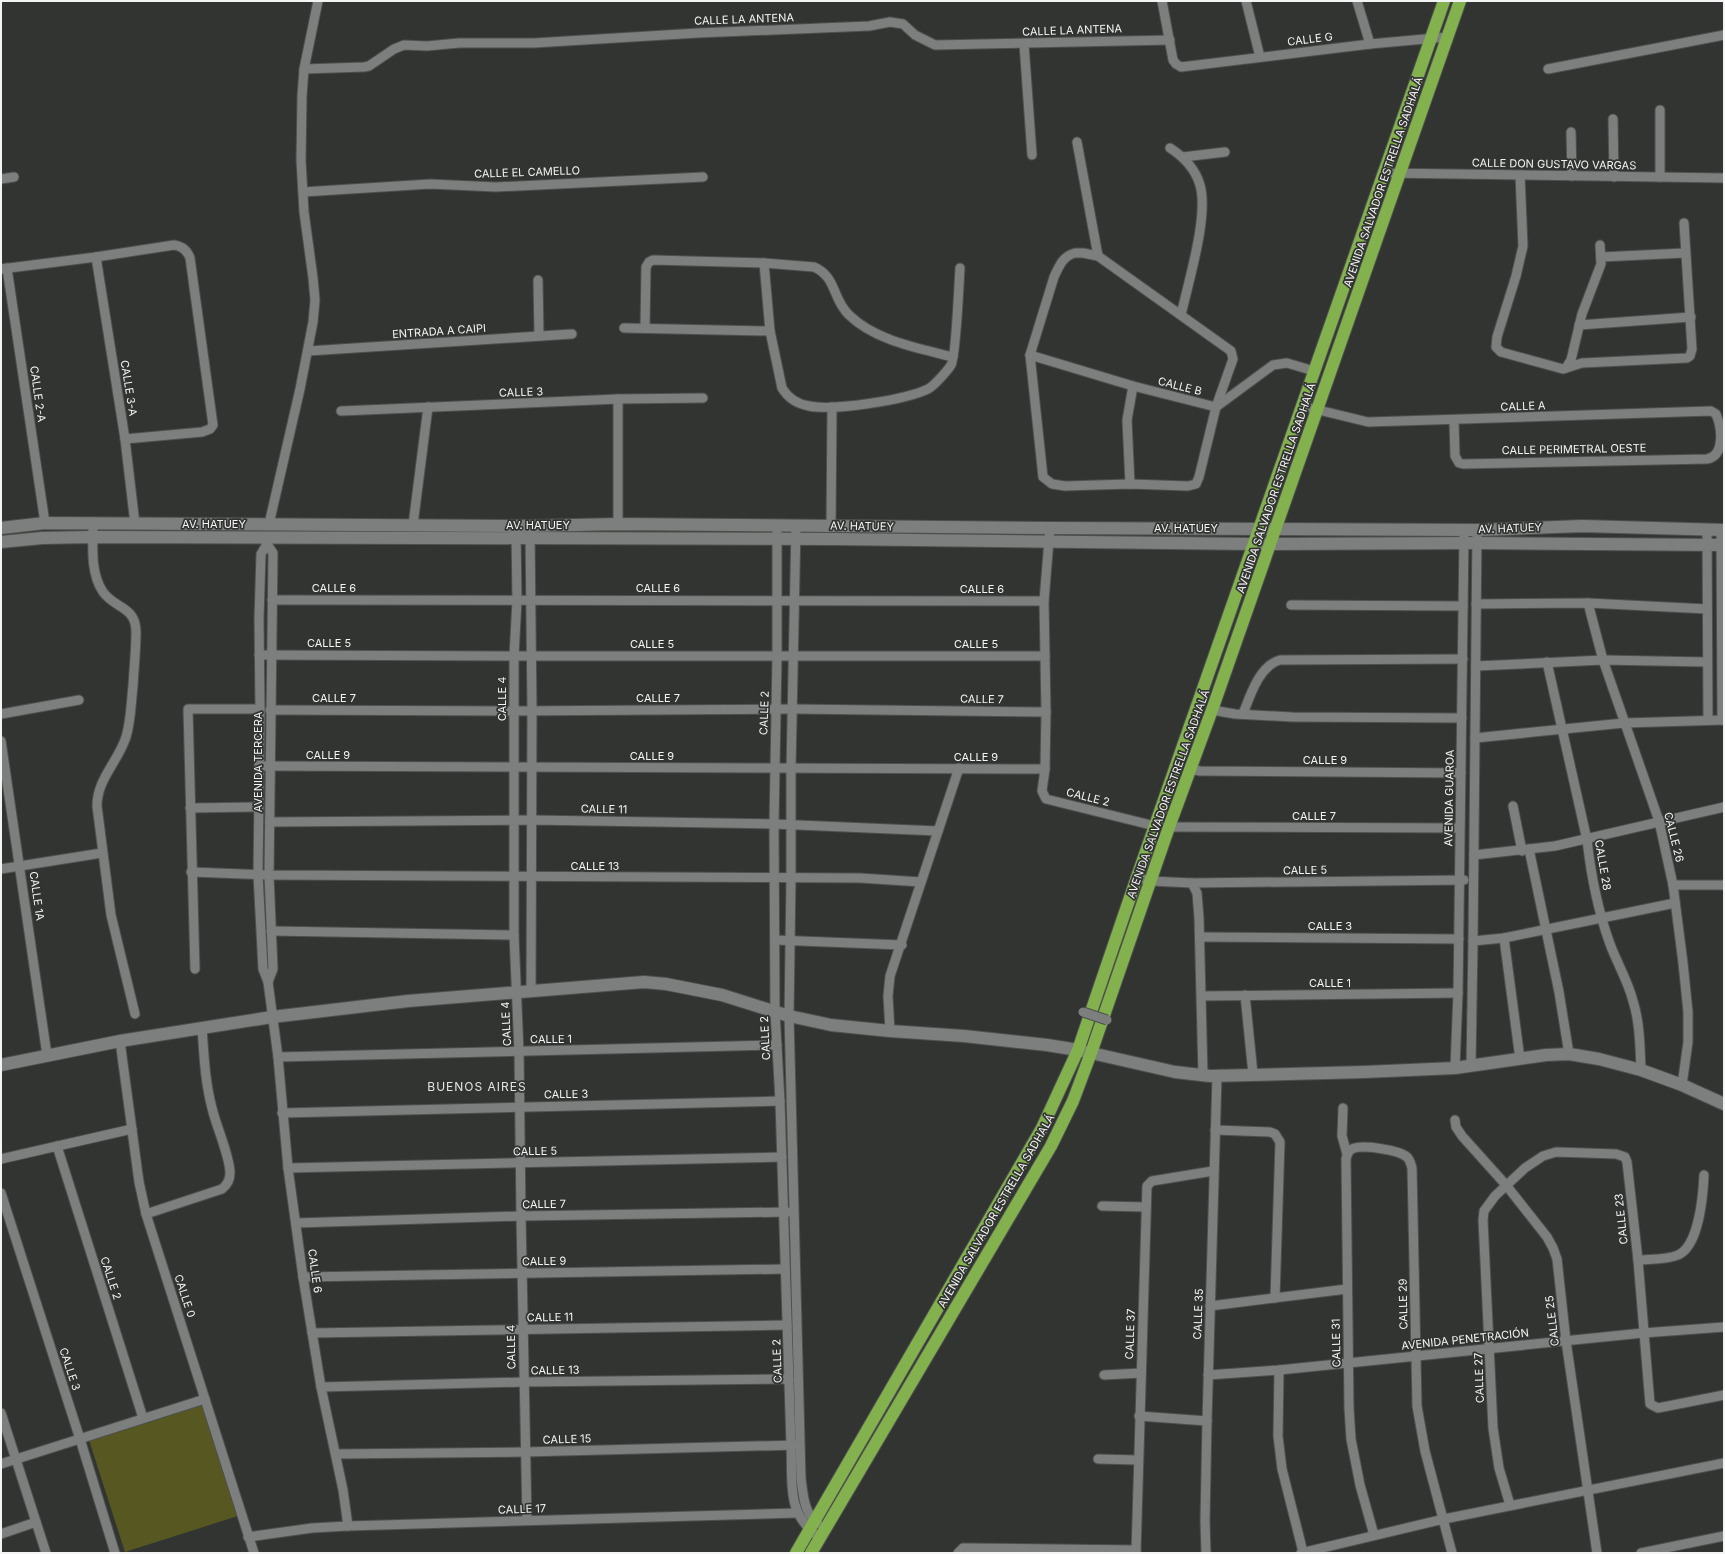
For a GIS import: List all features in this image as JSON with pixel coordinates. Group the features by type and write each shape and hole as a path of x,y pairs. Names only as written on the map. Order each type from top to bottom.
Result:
{"highway":[{"name":"AVENIDA SALVADOR ESTRELLA SADHALÁ","path":"796,1553 1042,1128 1078,1050 1254,544 1258,528 1444,1"},
{"name":"AVENIDA SALVADOR ESTRELLA SADHALÁ","path":"811,1553 1051,1146 1073,1101 1169,827 1212,710 1316,409 1460,1"}],"main road":[{"name":"AV. HATUEY","path":"1,528 45,523 516,526 618,524 1477,530 1582,526 1722,530"},
{"name":"AV. HATUEY","path":"1,542 42,538 93,537 267,541 516,538 1254,544 1477,543 1722,545"},
{"path":"1,1065 48,1054 120,1041 272,1017 408,1001 644,982 666,984 722,995 789,1016 831,1025 964,1036 1078,1050 1146,1066 1203,1075 1217,1076 1364,1072 1456,1068 1546,1055 1569,1054 1599,1059 1640,1070 1724,1104"}],"street":[{"path":"269,524 308,351 313,322 315,300 304,212 303,192 302,96 304,69 318,1"},
{"path":"1162,1 1170,40"},
{"path":"1246,1 1260,57"},
{"path":"1357,1 1370,44"},
{"name":"CALLE LA ANTENA","path":"304,69 369,66 394,49 404,45 534,42 651,35 869,26 890,22 904,24 915,35 935,45 1170,40"},
{"path":"1548,69 1724,35"},
{"name":"CALLE G","path":"1170,40 1173,60 1181,67 1187,67 1370,44 1447,37"},
{"path":"1024,44 1032,155"},
{"path":"1660,110 1660,177"},
{"path":"1613,119 1614,177"},
{"path":"1571,132 1572,176"},
{"path":"1077,142 1098,256"},
{"path":"1170,148 1183,156 1196,176 1200,185 1202,197 1200,230 1181,314"},
{"path":"1183,156 1225,152"},
{"name":"CALLE DON GUSTAVO VARGAS","path":"1383,173 1724,178"},
{"path":"1520,175 1523,246 1516,276 1497,337 1496,347 1501,352 1559,368 1566,368 1582,363 1682,360 1690,356 1692,349 1691,317 1685,253 1684,223"},
{"path":"1,179 14,177"},
{"name":"CALLE EL CAMELLO","path":"303,192 430,184 496,187 703,177"},
{"path":"4,269 174,245 185,249 190,258 213,425 210,429 202,432 126,439"},
{"path":"1566,368 1571,360 1579,325 1601,264 1602,257 1600,245"},
{"path":"1083,253 1098,256 1227,347 1232,355 1232,363 1216,407 1199,478 1196,484 1188,486 1130,484 1059,486 1046,480 1042,473 1030,355 1059,265 1068,255 1083,253"},
{"path":"1602,257 1685,253"},
{"name":"CALLE 3-A","path":"96,257 126,439 135,524"},
{"path":"645,328 646,267 649,262 659,260 764,263 814,267 821,270 828,276 838,301 843,308 859,324 870,332 910,346 953,357"},
{"path":"764,263 770,331 782,388 786,395 796,402 808,406 832,407 896,399 930,388 952,364 960,268"},
{"name":"CALLE 2-A","path":"4,269 45,523"},
{"path":"538,280 539,336"},
{"path":"1579,325 1691,317"},
{"path":"624,328 770,331"},
{"name":"ENTRADA A CAIPI","path":"308,351 572,334"},
{"name":"CALLE B","path":"1030,355 1133,386 1216,407"},
{"path":"1216,407 1273,365 1287,363 1314,371"},
{"path":"1130,484 1128,420 1133,386"},
{"name":"CALLE 3","path":"341,411 703,398"},
{"path":"618,400 618,524"},
{"name":"CALLE A","path":"1302,406 1368,422 1454,421 1711,411 1716,414 1719,419 1723,443"},
{"path":"831,526 832,407"},
{"path":"413,525 428,408"},
{"name":"CALLE PERIMETRAL OESTE","path":"1454,421 1455,456 1459,463 1463,464 1707,459 1715,456 1720,451 1723,443"},
{"path":"93,524 94,560 97,579 104,592 132,614 136,630 131,711 126,737 101,784 97,795 102,853 111,915 135,1014"},
{"name":"CALLE 4","path":"516,526 514,656 514,935 519,1052 521,1163 520,1216 527,1520"},
{"path":"530,526 532,600 531,991"},
{"name":"CALLE 2","path":"777,526 778,656 774,768 775,1011 778,1045 789,1379 795,1445 803,1498 812,1526"},
{"name":"CALLE 2","path":"796,526 791,769 792,878 789,1016 793,1212 794,1500 797,1513 823,1534"},
{"name":"CALLE 2","path":"1050,528 1044,601 1046,712 1045,769 1042,791 1046,799 1155,826"},
{"name":"AVENIDA GUAROA","path":"1456,1068 1464,529"},
{"path":"1707,529 1708,720"},
{"path":"1470,1066 1474,941 1477,530"},
{"path":"1475,738 1562,728 1624,723 1723,720 1722,530"},
{"name":"AVENIDA TERCERA","path":"267,541 273,553 270,655 269,875 273,969 268,982"},
{"name":"AVENIDA TERCERA","path":"267,541 262,554 259,619 260,709 258,875 264,969 268,982 272,1017"},
{"name":"CALLE 6","path":"272,600 1044,601"},
{"path":"1476,604 1588,603 1707,609"},
{"name":"CALLE 26","path":"1588,603 1603,660 1658,821 1673,885 1688,1017 1688,1042 1682,1086"},
{"path":"1291,605 1464,606"},
{"name":"CALLE 5","path":"260,655 1045,656"},
{"path":"1243,714 1254,689 1266,668 1272,663 1280,660 1463,659"},
{"path":"1476,666 1603,660 1707,662"},
{"name":"CALLE 28","path":"1547,662 1587,840 1602,918 1610,944 1634,1002 1640,1051 1640,1070"},
{"path":"1,714 79,700"},
{"path":"195,969 191,872 188,709 260,709"},
{"name":"CALLE 7","path":"270,710 514,711 792,709 1046,712"},
{"path":"1212,710 1225,714 1462,718"},
{"name":"CALLE 1A","path":"1,741 48,1054"},
{"name":"CALLE 9","path":"259,766 1045,769"},
{"path":"890,1031 888,1005 890,982 959,768"},
{"name":"CALLE 9","path":"1190,769 1200,771 1461,773"},
{"path":"1513,806 1547,930 1569,1054"},
{"path":"190,808 259,807"},
{"path":"1474,855 1526,850 1587,840 1658,821 1724,807"},
{"name":"CALLE 11","path":"270,822 532,820 774,824 938,831"},
{"name":"CALLE 7","path":"1169,827 1459,828"},
{"path":"1,869 102,853"},
{"name":"CALLE 13","path":"191,872 258,875 531,878 860,878 922,882"},
{"name":"CALLE 5","path":"1137,877 1150,881 1192,883 1474,880"},
{"path":"1192,883 1198,896 1202,996 1203,1075"},
{"path":"1673,885 1724,885"},
{"path":"1474,941 1504,938 1547,930 1675,903"},
{"path":"271,931 514,935"},
{"name":"CALLE 3","path":"1200,937 1459,939"},
{"path":"1504,938 1520,1059"},
{"path":"775,940 902,945"},
{"name":"CALLE 1","path":"1202,996 1458,993"},
{"path":"1245,995 1253,1074"},
{"path":"1083,1012 1107,1020"},
{"name":"CALLE 6","path":"272,1017 278,1057 288,1168 303,1277 321,1387 344,1490 348,1526"},
{"path":"146,1214 222,1189 230,1177 229,1164 211,1105 202,1028"},
{"name":"CALLE 0","path":"120,1041 132,1129 146,1214 254,1553"},
{"name":"CALLE 1","path":"278,1057 778,1045"},
{"path":"778,1070 790,1070"},
{"name":"CALLE 35","path":"1206,1553 1205,1521 1208,1375 1217,1076"},
{"name":"CALLE 3","path":"282,1113 780,1101"},
{"name":"CALLE 31","path":"1343,1108 1342,1136 1349,1152 1346,1159 1347,1289 1351,1439 1360,1484 1374,1535"},
{"name":"CALLE 25","path":"1455,1120 1456,1127 1462,1136 1506,1185 1554,1248 1557,1260 1566,1341 1597,1553"},
{"path":"1,1159 132,1129"},
{"path":"1215,1130 1270,1132 1275,1134 1280,1142 1275,1298"},
{"name":"CALLE 2","path":"57,1146 143,1418"},
{"name":"CALLE 29","path":"1349,1152 1361,1147 1392,1151 1402,1154 1407,1158 1412,1168 1417,1406 1421,1430 1452,1553"},
{"name":"CALLE 23","path":"1506,1185 1530,1164 1551,1152 1616,1154 1625,1157 1627,1162 1638,1260 1650,1404 1653,1407 1658,1408 1724,1395"},
{"name":"CALLE 5","path":"288,1168 782,1157"},
{"name":"CALLE 37","path":"1136,1551 1147,1186 1152,1181 1213,1171"},
{"path":"1638,1260 1674,1256 1685,1250 1692,1239 1697,1224 1703,1191 1704,1175"},
{"name":"CALLE 27","path":"1506,1185 1488,1203 1484,1211 1483,1220 1493,1428 1499,1468 1510,1505"},
{"name":"CALLE 3","path":"1,1193 80,1439 114,1553"},
{"path":"1102,1206 1146,1207"},
{"name":"CALLE 7","path":"296,1223 520,1216 793,1212"},
{"name":"CALLE 9","path":"303,1277 785,1269"},
{"path":"1210,1306 1347,1289"},
{"name":"CALLE 11","path":"312,1332 787,1325"},
{"name":"AVENIDA PENETRACIÓN","path":"1208,1375 1279,1370 1643,1333 1724,1327"},
{"path":"1279,1370 1278,1436 1282,1469 1302,1553 1444,1519 1724,1463"},
{"path":"1104,1375 1141,1372"},
{"name":"CALLE 13","path":"321,1387 524,1382 789,1379"},
{"path":"1,1464 205,1398"},
{"path":"1,1413 46,1553"},
{"path":"1139,1416 1207,1420"},
{"name":"CALLE 15","path":"336,1454 526,1452 795,1445"},
{"path":"1098,1459 1138,1460"},
{"name":"CALLE 17","path":"248,1537 312,1528 348,1526 797,1513"},
{"path":"1,1534 36,1522"},
{"path":"1642,1553 1677,1549 1724,1536"},
{"path":"958,1553 963,1548 1136,1551"}],"shaded area":[{"path":"203,1401 241,1515 125,1552 88,1437"}],"district":[{"name":"BUENOS AIRES","path":"477,1087"}]}
